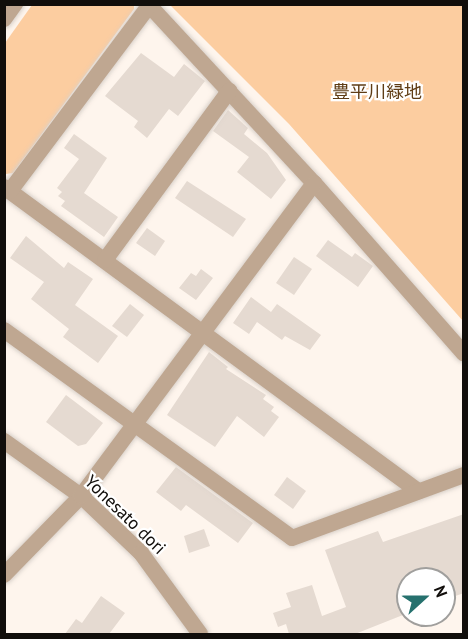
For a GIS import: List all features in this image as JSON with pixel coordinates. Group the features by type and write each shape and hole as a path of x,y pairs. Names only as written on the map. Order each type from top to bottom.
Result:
{"street":[{"path":"4,19 15,4"},
{"path":"418,491 7,189 148,5 315,183 464,354"},
{"path":"105,260 229,92"},
{"path":"4,575 81,496 315,183"},
{"path":"4,330 132,425 292,538 464,475"},
{"name":"Yonesato dori","path":"4,441 81,496 141,553 200,634"}],"green space":[{"path":"134,4 134,9 13,173 6,174 5,43 32,5"},
{"name":"豊平川緑地","path":"170,5 463,5 463,321 289,124"}],"building":[{"path":"141,53 174,77 184,64 205,81 178,116 169,109 147,138 134,127 138,121 105,96"},
{"path":"228,110 248,128 244,134 267,153 286,180 271,199 237,172 249,157 213,131"},
{"path":"74,134 107,158 84,193 118,217 104,237 61,206 65,201 58,196 62,192 57,188 79,159 64,148"},
{"path":"187,181 246,219 233,237 175,198"},
{"path":"147,228 165,241 155,256 136,243"},
{"path":"26,236 64,268 68,262 93,279 75,305 118,336 98,363 63,337 69,329 31,299 44,282 10,258"},
{"path":"328,240 352,257 355,253 373,266 358,287 316,256"},
{"path":"294,257 312,269 294,295 276,283"},
{"path":"201,269 213,278 196,300 179,288 191,273 196,276"},
{"path":"251,297 271,312 277,304 321,335 310,350 285,336 282,340 257,322 249,334 233,323"},
{"path":"130,304 144,315 127,337 112,326"},
{"path":"209,352 228,367 226,369 266,395 263,399 274,407 271,411 279,417 264,437 237,416 215,447 167,415"},
{"path":"66,395 103,423 86,444 78,446 46,422"},
{"path":"176,467 253,523 238,543 186,505 181,511 156,492"},
{"path":"287,477 306,491 293,509 274,495"},
{"path":"464,514 464,593 456,596 456,567 396,567 396,618 355,634 289,634 286,624 278,627 273,613 291,607 286,593 312,585 322,616 346,607 325,550 378,531 383,542"},
{"path":"204,529 210,546 189,553 184,536"},
{"path":"101,596 125,613 109,634 65,634 76,619 82,623"}]}
